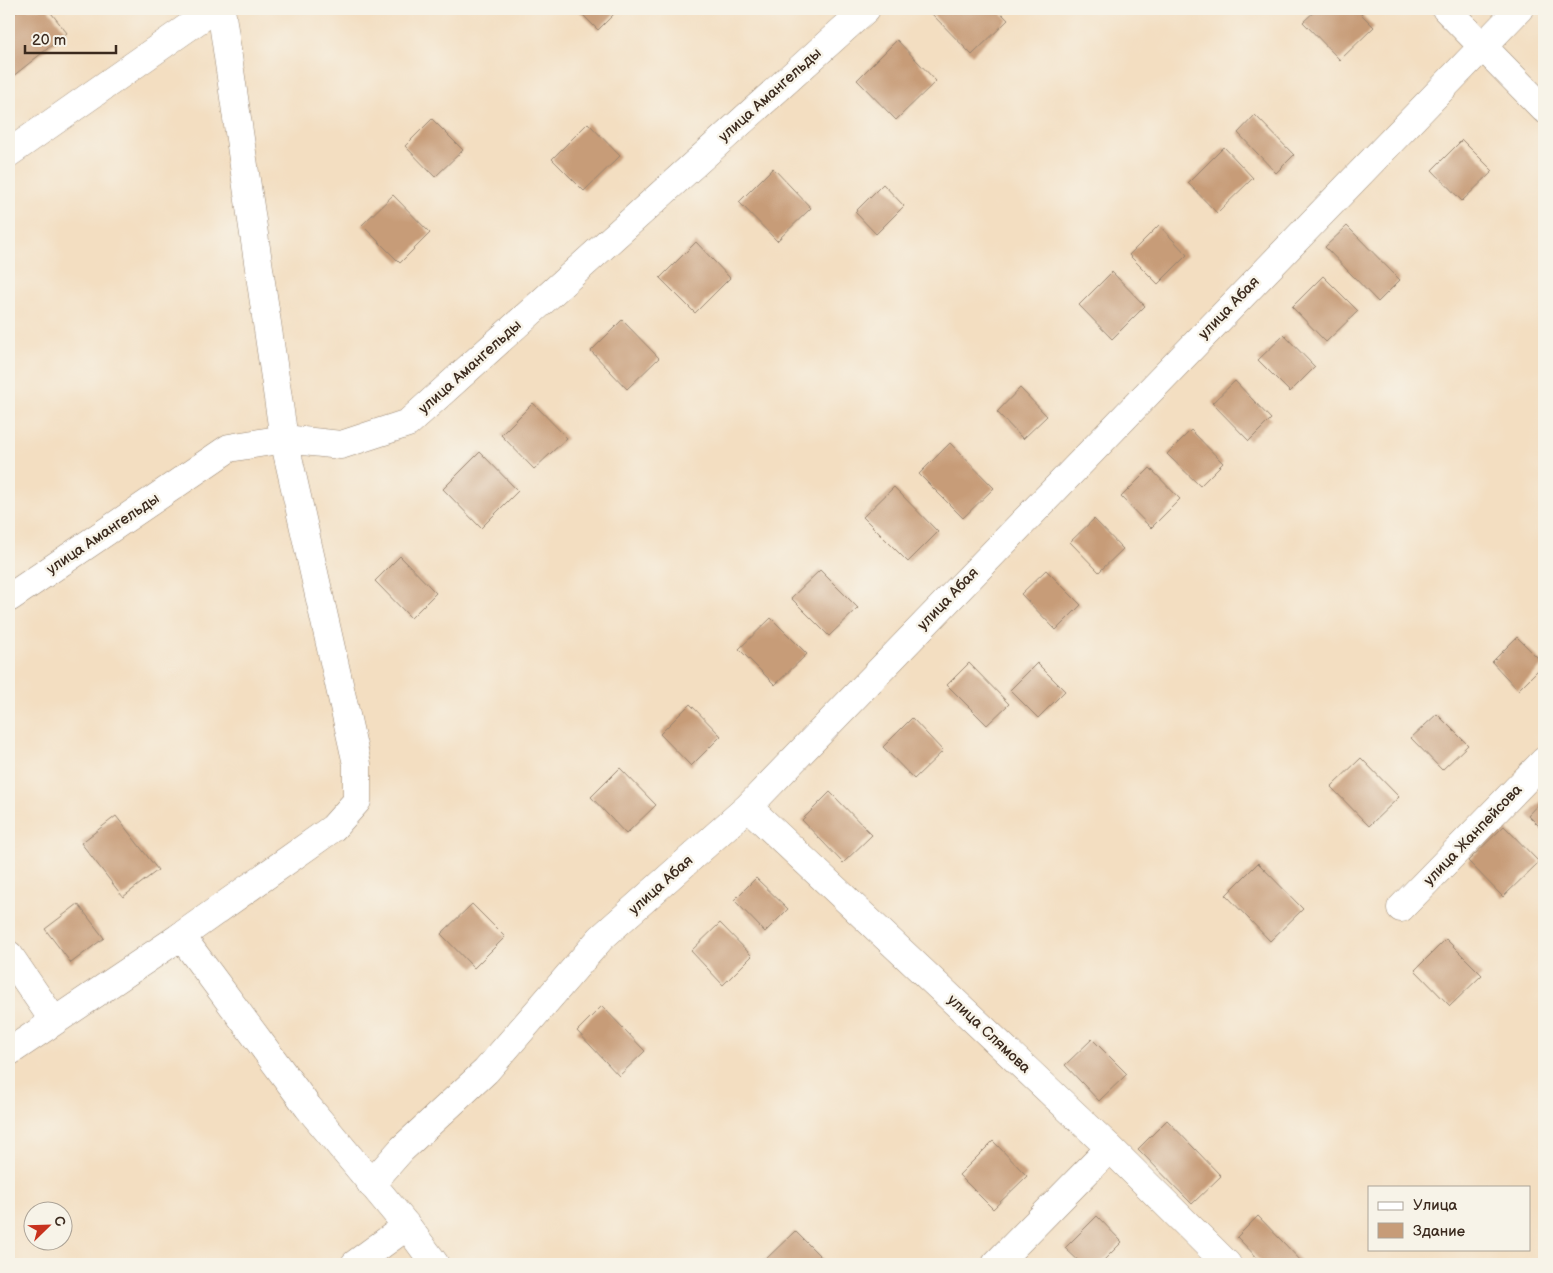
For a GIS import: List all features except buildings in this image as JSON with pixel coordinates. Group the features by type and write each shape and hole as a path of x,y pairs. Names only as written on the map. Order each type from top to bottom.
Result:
{"street":[{"path":"9,153 214,9"},
{"path":"9,1052 181,936 333,828 357,801 357,764 284,439 221,9"},
{"name":"улица Амангельды","path":"9,598 229,448 284,439 342,445 408,423 866,9"},
{"path":"1446,9 1544,110"},
{"name":"улица Абая","path":"371,1184 402,1149 486,1070 601,938 748,807 1482,45 1520,9"},
{"name":"улица Жанпейсова","path":"1401,908 1544,761"},
{"name":"улица Слямова","path":"748,807 1110,1148 1227,1264"},
{"path":"181,936 308,1107 407,1226 435,1264"},
{"path":"9,955 54,1021"},
{"path":"996,1264 1110,1148"},
{"path":"355,1264 407,1226"}]}
